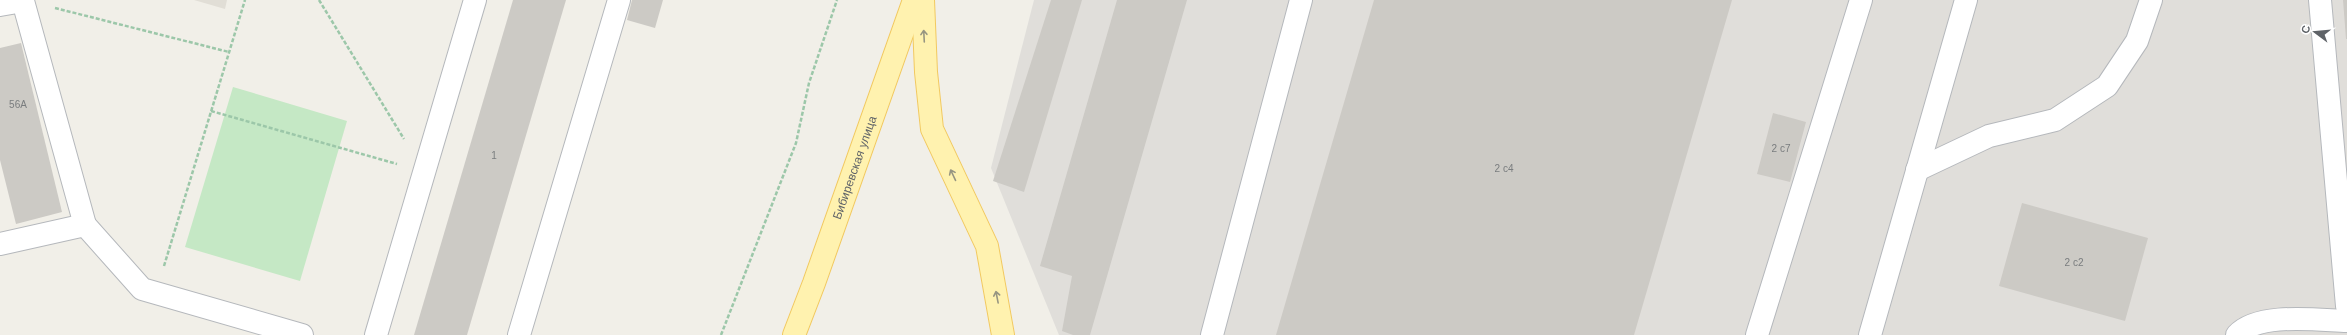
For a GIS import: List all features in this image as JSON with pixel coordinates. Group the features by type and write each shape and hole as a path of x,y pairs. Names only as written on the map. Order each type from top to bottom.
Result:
{"main road":[{"name":"Бибиревская улица","path":"794,335 817,275 914,0"},
{"path":"923,0 926,72 932,129 987,246 1003,335"}],"lane":[{"path":"376,335 475,0"},
{"path":"519,335 619,0"},
{"path":"1212,335 1301,0"},
{"path":"1757,335 1860,0"},
{"path":"1870,335 1966,0"},
{"path":"1917,170 1989,136 2055,120 2107,86 2137,41 2151,0"},
{"path":"2320,0 2347,306"},
{"path":"0,5 23,1 85,226 142,289 302,335"},
{"path":"0,244 85,226"},
{"path":"2237,335 2241,330 2258,323 2278,320 2347,320"}],"path":[{"path":"156,293 245,0"},
{"path":"319,0 424,172"},
{"path":"720,335 796,143 809,83 837,0"},
{"path":"23,1 229,52"},
{"path":"211,111 424,172"}],"shaded area":[{"path":"194,0 227,0 225,9"},
{"path":"1034,0 2347,0 2347,335 1059,335 991,168"}],"green space":[{"path":"233,87 347,121 300,281 185,247"}],"building":[{"path":"513,0 566,0 467,335 414,335"},
{"path":"632,0 663,0 655,28 627,20"},
{"path":"1051,0 1082,0 1024,192 993,181"},
{"path":"1117,0 1187,0 1090,335 1073,335 1062,331 1072,276 1040,266"},
{"path":"1374,0 1732,0 1634,335 1276,335"},
{"path":"2343,0 2347,0 2347,39 2346,39"},
{"path":"21,43 62,212 16,224 0,160 0,48"},
{"path":"1773,113 1806,122 1790,182 1757,174"},
{"path":"2022,203 2148,238 2125,321 1999,286"}]}
